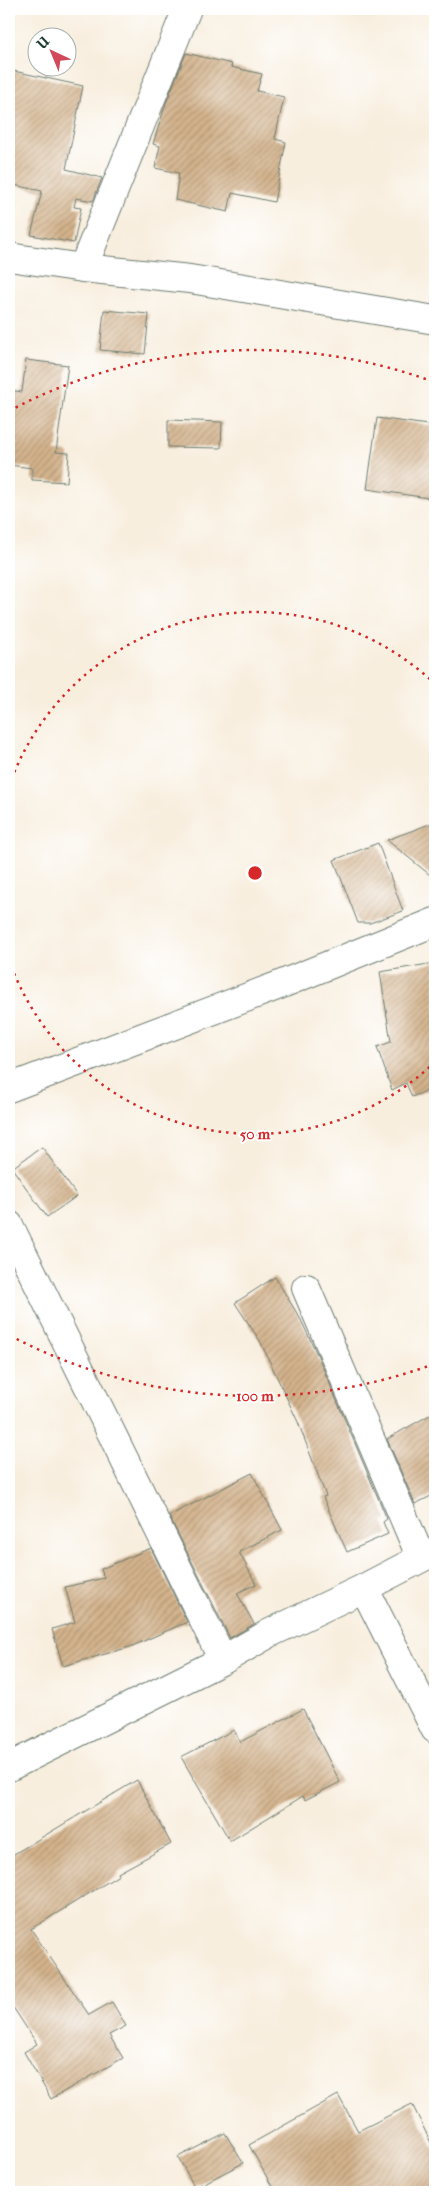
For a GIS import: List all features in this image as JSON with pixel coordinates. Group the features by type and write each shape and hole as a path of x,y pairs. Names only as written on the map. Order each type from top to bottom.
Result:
{"street":[{"path":"83,268 187,9"},
{"path":"9,257 83,268 190,278 435,320"},
{"path":"9,1088 277,986 435,922"},
{"path":"9,1225 223,1660"},
{"path":"9,1767 223,1660 270,1633 364,1588 428,1554 306,1288"},
{"path":"364,1588 435,1729"}],"building":[{"path":"186,53 232,64 231,67 262,74 257,91 284,97 275,139 286,142 274,202 232,193 228,212 175,200 179,173 155,168 160,146 153,144 166,103"},
{"path":"9,70 28,74 28,78 46,78 83,86 66,169 102,178 93,201 76,198 74,207 81,208 74,243 31,235 42,191 9,184"},
{"path":"104,310 149,314 145,354 100,350"},
{"path":"26,360 68,365 56,452 69,453 67,482 32,480 32,468 9,465 9,390 22,392"},
{"path":"377,418 435,426 435,499 367,489"},
{"path":"168,420 222,422 221,448 168,447"},
{"path":"435,822 435,879 387,840"},
{"path":"378,843 403,911 370,923 358,923 334,860"},
{"path":"435,963 435,1087 412,1097 406,1083 392,1090 377,1047 391,1042 380,972"},
{"path":"42,1147 77,1196 47,1217 12,1168"},
{"path":"275,1277 301,1320 317,1354 387,1519 383,1522 388,1534 347,1552 323,1497 326,1496 298,1422 260,1341 235,1303"},
{"path":"435,1412 435,1494 415,1504 387,1439"},
{"path":"252,1473 282,1530 239,1552 256,1584 237,1593 254,1624 230,1638 169,1516"},
{"path":"151,1548 187,1622 130,1647 63,1666 52,1629 75,1622 65,1587 104,1578 101,1569"},
{"path":"303,1709 340,1782 305,1800 303,1796 230,1841 181,1757 234,1730 240,1742"},
{"path":"137,1780 171,1844 118,1873 119,1875 31,1929 89,2015 112,2002 126,2026 109,2035 123,2058 51,2099 24,2052 37,2044 9,2001 9,1857"},
{"path":"338,2095 358,2131 412,2104 435,2151 435,2192 275,2192 249,2145"},
{"path":"225,2133 243,2163 195,2188 178,2157"}]}
